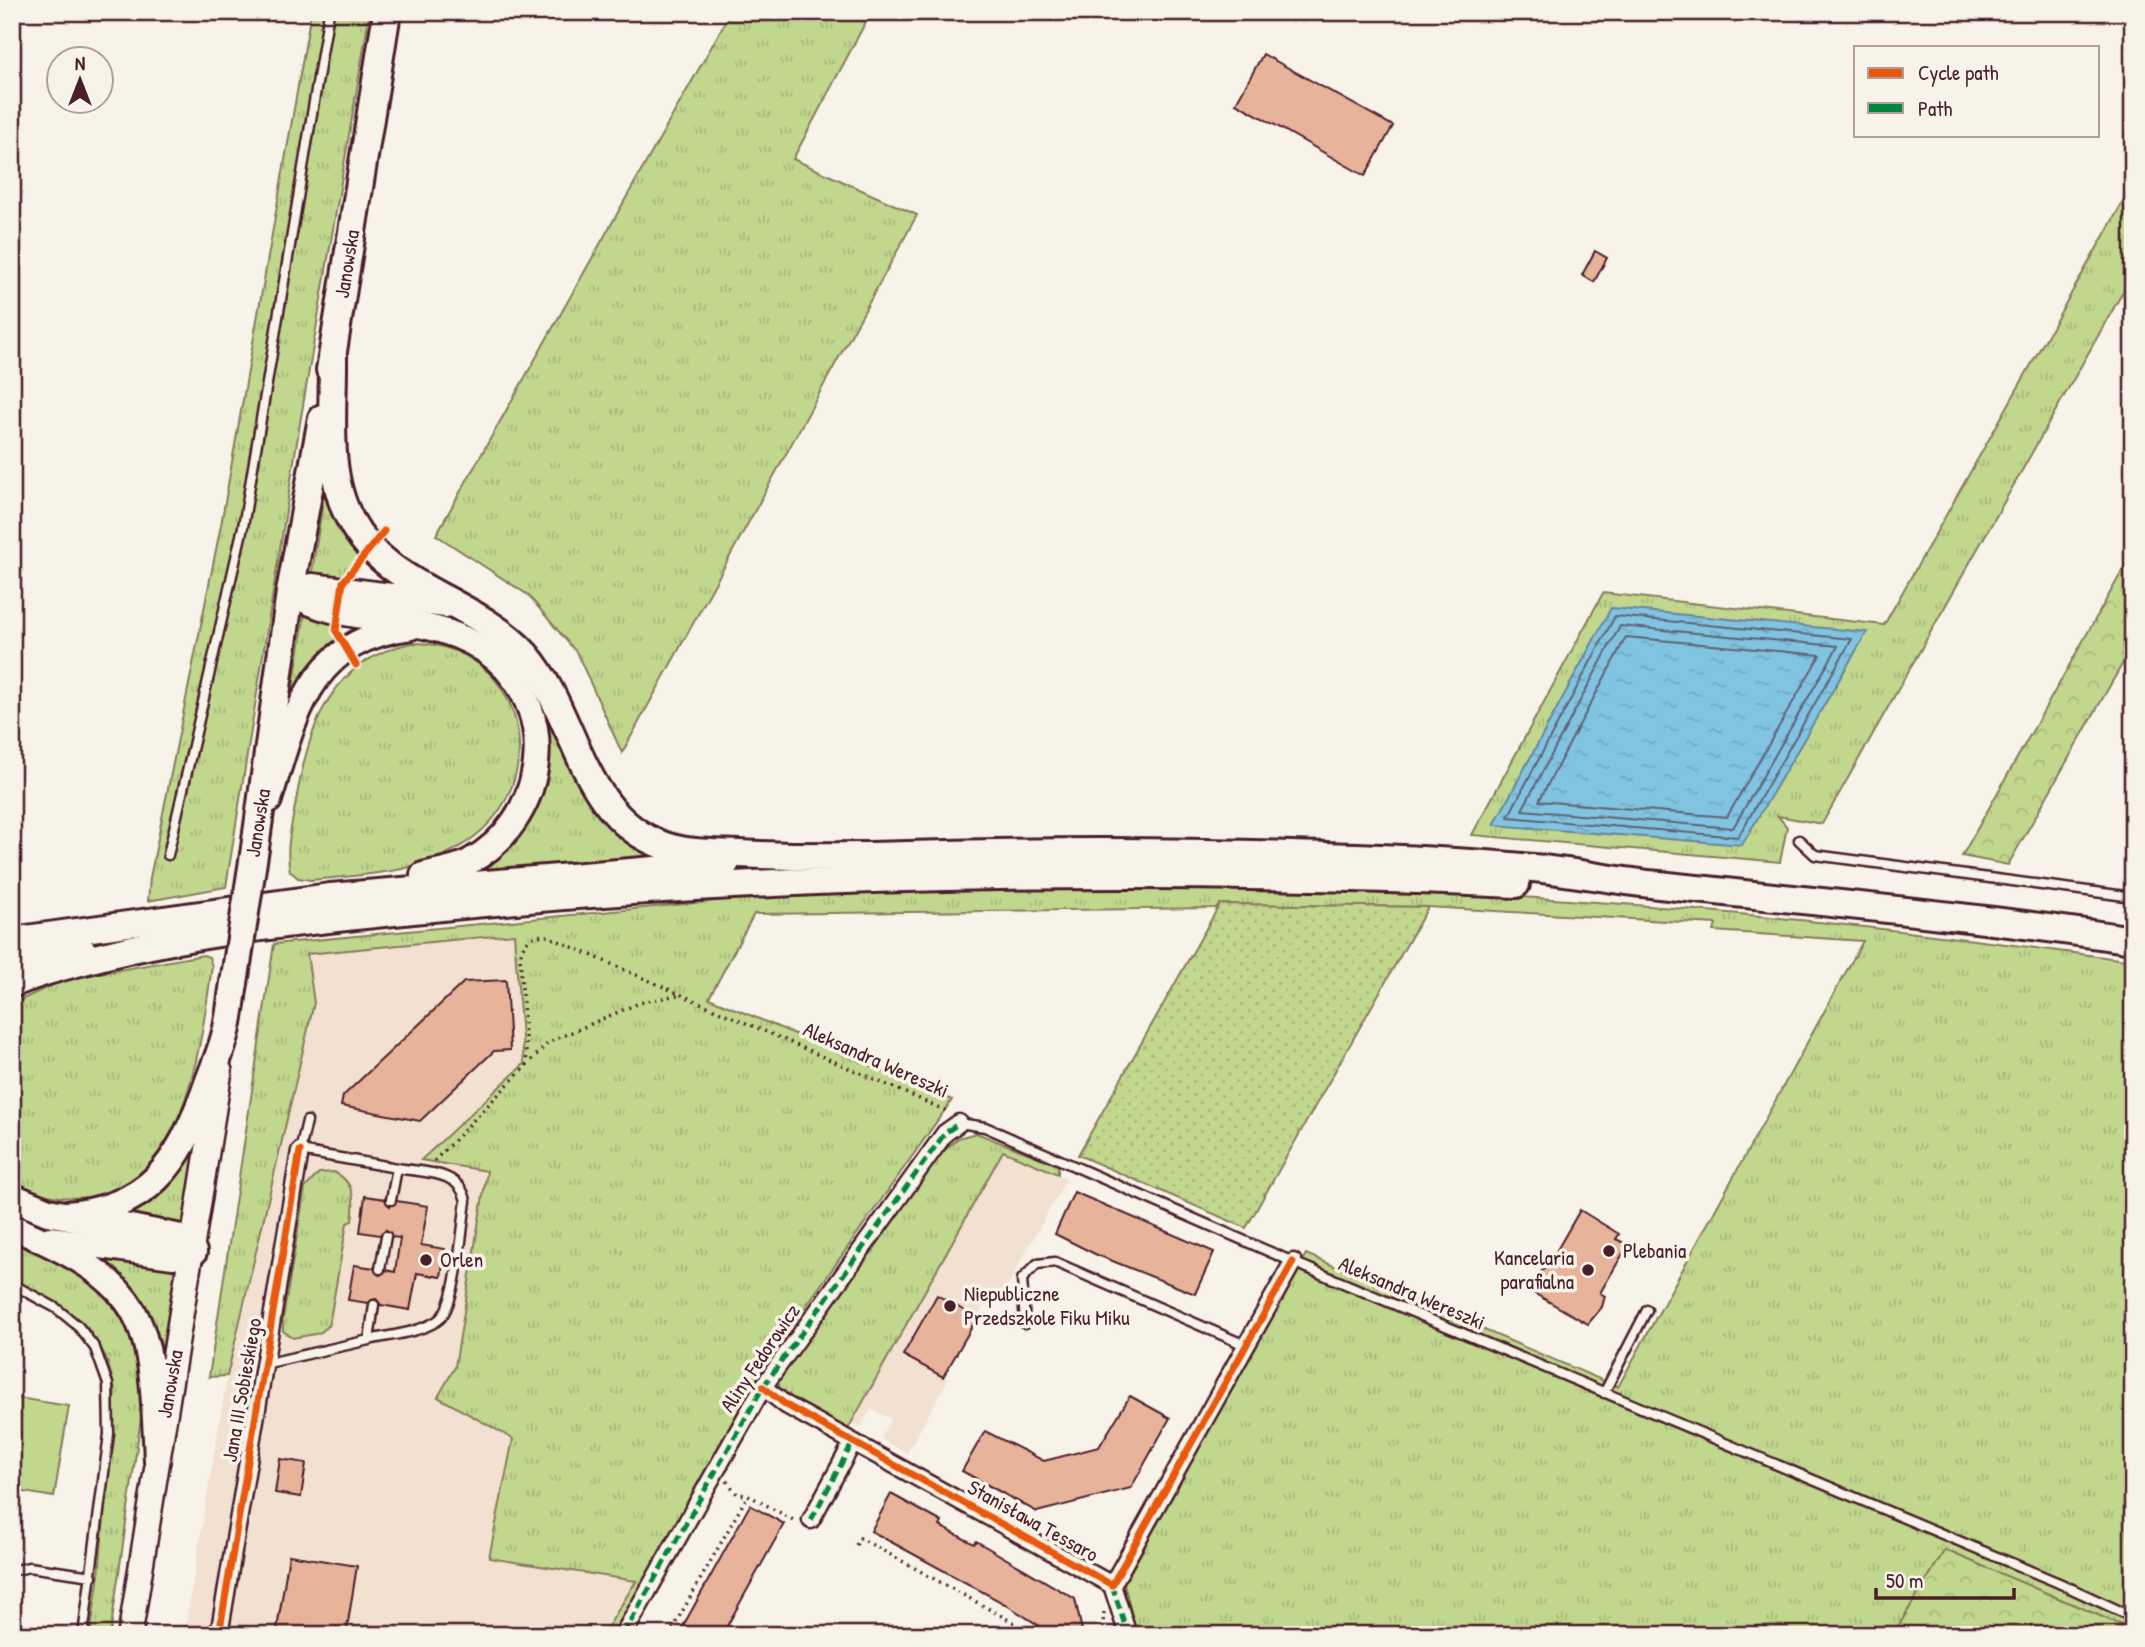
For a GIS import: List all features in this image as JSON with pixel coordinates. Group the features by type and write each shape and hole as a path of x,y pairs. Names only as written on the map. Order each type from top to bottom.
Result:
{"highway":[{"name":"Janowska","path":"225,1036 255,848 290,592 333,355 387,12"},
{"path":"333,355 336,478 348,516 362,539 380,556 455,605 501,631 537,668 596,786 609,806 632,829 664,846 683,850 829,859 1158,852 1378,858 1541,869 1657,885 1898,909 2133,940"},
{"path":"290,592 312,587 455,605"},
{"path":"12,984 52,969 170,939 424,909 700,886 873,877 1166,874 1534,885 1657,885"},
{"path":"66,1215 89,1213 125,1202 166,1169 188,1134 225,1036"},
{"path":"12,1197 34,1209 176,1237 192,1252"}],"main road":[{"path":"290,592 309,605 449,632 487,652 517,684 531,711 536,736 537,765 529,796 509,830 468,863 330,896"},
{"path":"255,848 295,715 311,683 331,660 366,638 382,632 422,626"},
{"path":"12,940 330,896 626,870 829,859"},
{"path":"12,962 170,939"},
{"name":"Janowska","path":"130,1635 225,1036"},
{"path":"12,1227 43,1238 173,1255 192,1252"},
{"path":"43,1238 109,1280 136,1311 145,1334 152,1368 157,1461"}],"street":[{"name":"Aliny Fedorowicz","path":"623,1635 763,1387 945,1133 959,1123"},
{"name":"Jana III Sobieskiego","path":"219,1635 300,1152"},
{"name":"Stanisława Tessaro","path":"763,1387 786,1405 1112,1585 1293,1262"},
{"path":"808,1524 853,1442"},
{"path":"1112,1585 1128,1635"}],"lane":[{"path":"168,855 243,527 329,12"},
{"path":"1800,840 1815,855 2133,897"},
{"path":"264,1364 428,1326 440,1320 447,1310 466,1202 458,1182 449,1177 300,1152 307,1121"},
{"name":"Aleksandra Wereszki","path":"959,1123 985,1127 1293,1262 2059,1583 2133,1617"},
{"path":"391,1200 397,1168"},
{"path":"380,1269 386,1237"},
{"path":"1025,1324 1022,1279 1037,1264 1055,1262 1245,1345"},
{"path":"12,1284 56,1308 78,1326 95,1348 110,1397 109,1434 83,1635"},
{"path":"369,1340 374,1305"},
{"path":"1604,1393 1647,1311"},
{"path":"12,1571 29,1567 92,1576"}],"path":[{"path":"422,1172 549,1042 639,1003 684,994"},
{"path":"731,1474 727,1481 732,1491 748,1495 808,1524"},
{"path":"669,1635 748,1495"},
{"path":"856,1545 860,1538 1018,1625 1028,1635"},
{"path":"1102,1635 1101,1621 1106,1607"}],"shaded area":[{"path":"514,934 524,1064 422,1159 487,1171 455,1367 438,1397 513,1439 489,1558 636,1581 603,1635 184,1635 227,1376 314,1003 306,954"},
{"name":"Niepubliczne Przedszkole Fiku Miku","path":"1003,1151 1067,1178 1006,1288 990,1294 944,1377 948,1379 907,1453 881,1439 891,1419 871,1409 861,1427 852,1423"}],"green space":[{"path":"311,12 370,12 300,423 226,887 148,901 150,878 221,525"},
{"path":"731,12 871,12 793,159 917,215 622,753 577,653 528,595 436,535"},
{"path":"2133,184 2133,274 1822,824 1778,816 1787,827 1780,862 1472,835 1603,593 1884,625"},
{"path":"325,489 361,554 339,582 311,578"},
{"path":"2133,552 2133,645 2008,865 1962,856"},
{"path":"358,600 451,616 508,648 554,720 668,858 471,874 498,856 524,826 525,677"},
{"path":"305,612 333,617 333,632 339,642 312,667 292,695"},
{"path":"412,643 449,649 479,664 501,688 514,716 519,747 514,780 499,810 474,837 456,849 396,870 311,880 298,878 290,871 290,836 301,774 317,723 342,681 361,664 384,652"},
{"path":"940,886 1298,889 1545,899 1840,924 2133,961 2133,1630 1945,1550 1893,1635 1137,1635 1124,1584 1306,1254 1618,1387 1863,941 1714,931 1716,924 1428,907 1220,904 1216,908 754,914 709,998 952,1100 765,1364 614,1635 603,1635 636,1581 489,1558 513,1439 438,1397 455,1367 487,1171 421,1160 524,1064 514,934 307,954 314,1003 227,1376 209,1377 274,944 817,891"},
{"path":"1220,904 1428,907 1246,1228 1078,1155"},
{"path":"203,955 209,957 212,966 194,1070 183,1106 167,1139 147,1167 121,1187 88,1197 48,1195 12,1179 12,1004 63,980"},
{"path":"976,1133 1058,1165 1058,1174 1003,1151 848,1429 780,1391 778,1378 925,1169 958,1138"},
{"path":"197,1135 182,1229 110,1219"},
{"path":"334,1172 350,1187 353,1206 352,1221 347,1223 329,1325 320,1333 293,1338 283,1331 283,1318 305,1188 319,1173"},
{"path":"12,1237 105,1290 130,1324 144,1397 110,1635 90,1635 99,1575 115,1389 106,1357 87,1327 67,1310 12,1279"},
{"path":"78,1249 176,1264 161,1356 155,1336 140,1306 119,1283"},
{"path":"12,1397 69,1406 54,1497 12,1490"},
{"path":"1945,1550 2133,1630 2133,1635 1893,1635"}],"water":[{"path":"1611,608 1867,632 1742,845 1494,825"}],"building":[{"path":"1263,54 1393,126 1365,176 1236,103"},
{"path":"1595,251 1607,258 1594,282 1582,275"},
{"path":"506,980 510,1050 494,1051 420,1121 341,1106 343,1096 464,982"},
{"path":"1074,1192 1214,1252 1195,1294 1095,1254 1055,1234"},
{"path":"365,1196 385,1199 390,1206 397,1201 428,1206 421,1245 445,1249 441,1277 417,1273 410,1310 381,1305 376,1299 368,1303 348,1300 354,1265 374,1268 380,1275 386,1270 395,1272 400,1238 392,1237 386,1230 380,1235 360,1232"},
{"path":"1580,1210 1619,1234 1616,1239 1628,1245 1600,1293 1605,1296 1602,1307 1588,1324 1532,1292 1537,1276 1549,1264"},
{"path":"937,1295 977,1318 943,1377 903,1355"},
{"path":"1130,1396 1170,1418 1131,1488 1037,1512 962,1471 985,1431 1044,1461 1099,1447"},
{"path":"280,1459 306,1463 301,1497 275,1493"},
{"path":"891,1494 942,1522 940,1526 974,1544 976,1541 1075,1599 1083,1635 1043,1635 1041,1627 1005,1604 871,1531"},
{"path":"750,1505 784,1524 722,1635 678,1635"},
{"path":"289,1555 357,1566 346,1635 276,1635"}],"marked path":[{"path":"623,1635 763,1387 945,1133 959,1123"},
{"path":"811,1520 853,1442"},
{"path":"1112,1585 1128,1635"}],"cycle path":[{"path":"356,665 336,631 343,582 384,531"},
{"path":"219,1635 300,1151"},
{"path":"763,1387 786,1405 1112,1585 1293,1262"}],"place":[{"name":"Plebania","path":"1609,1251"},
{"name":"Orlen","path":"426,1260"},
{"name":"Kancelaria parafialna","path":"1588,1270"},
{"name":"Niepubliczne Przedszkole Fiku Miku","path":"950,1306"}]}
